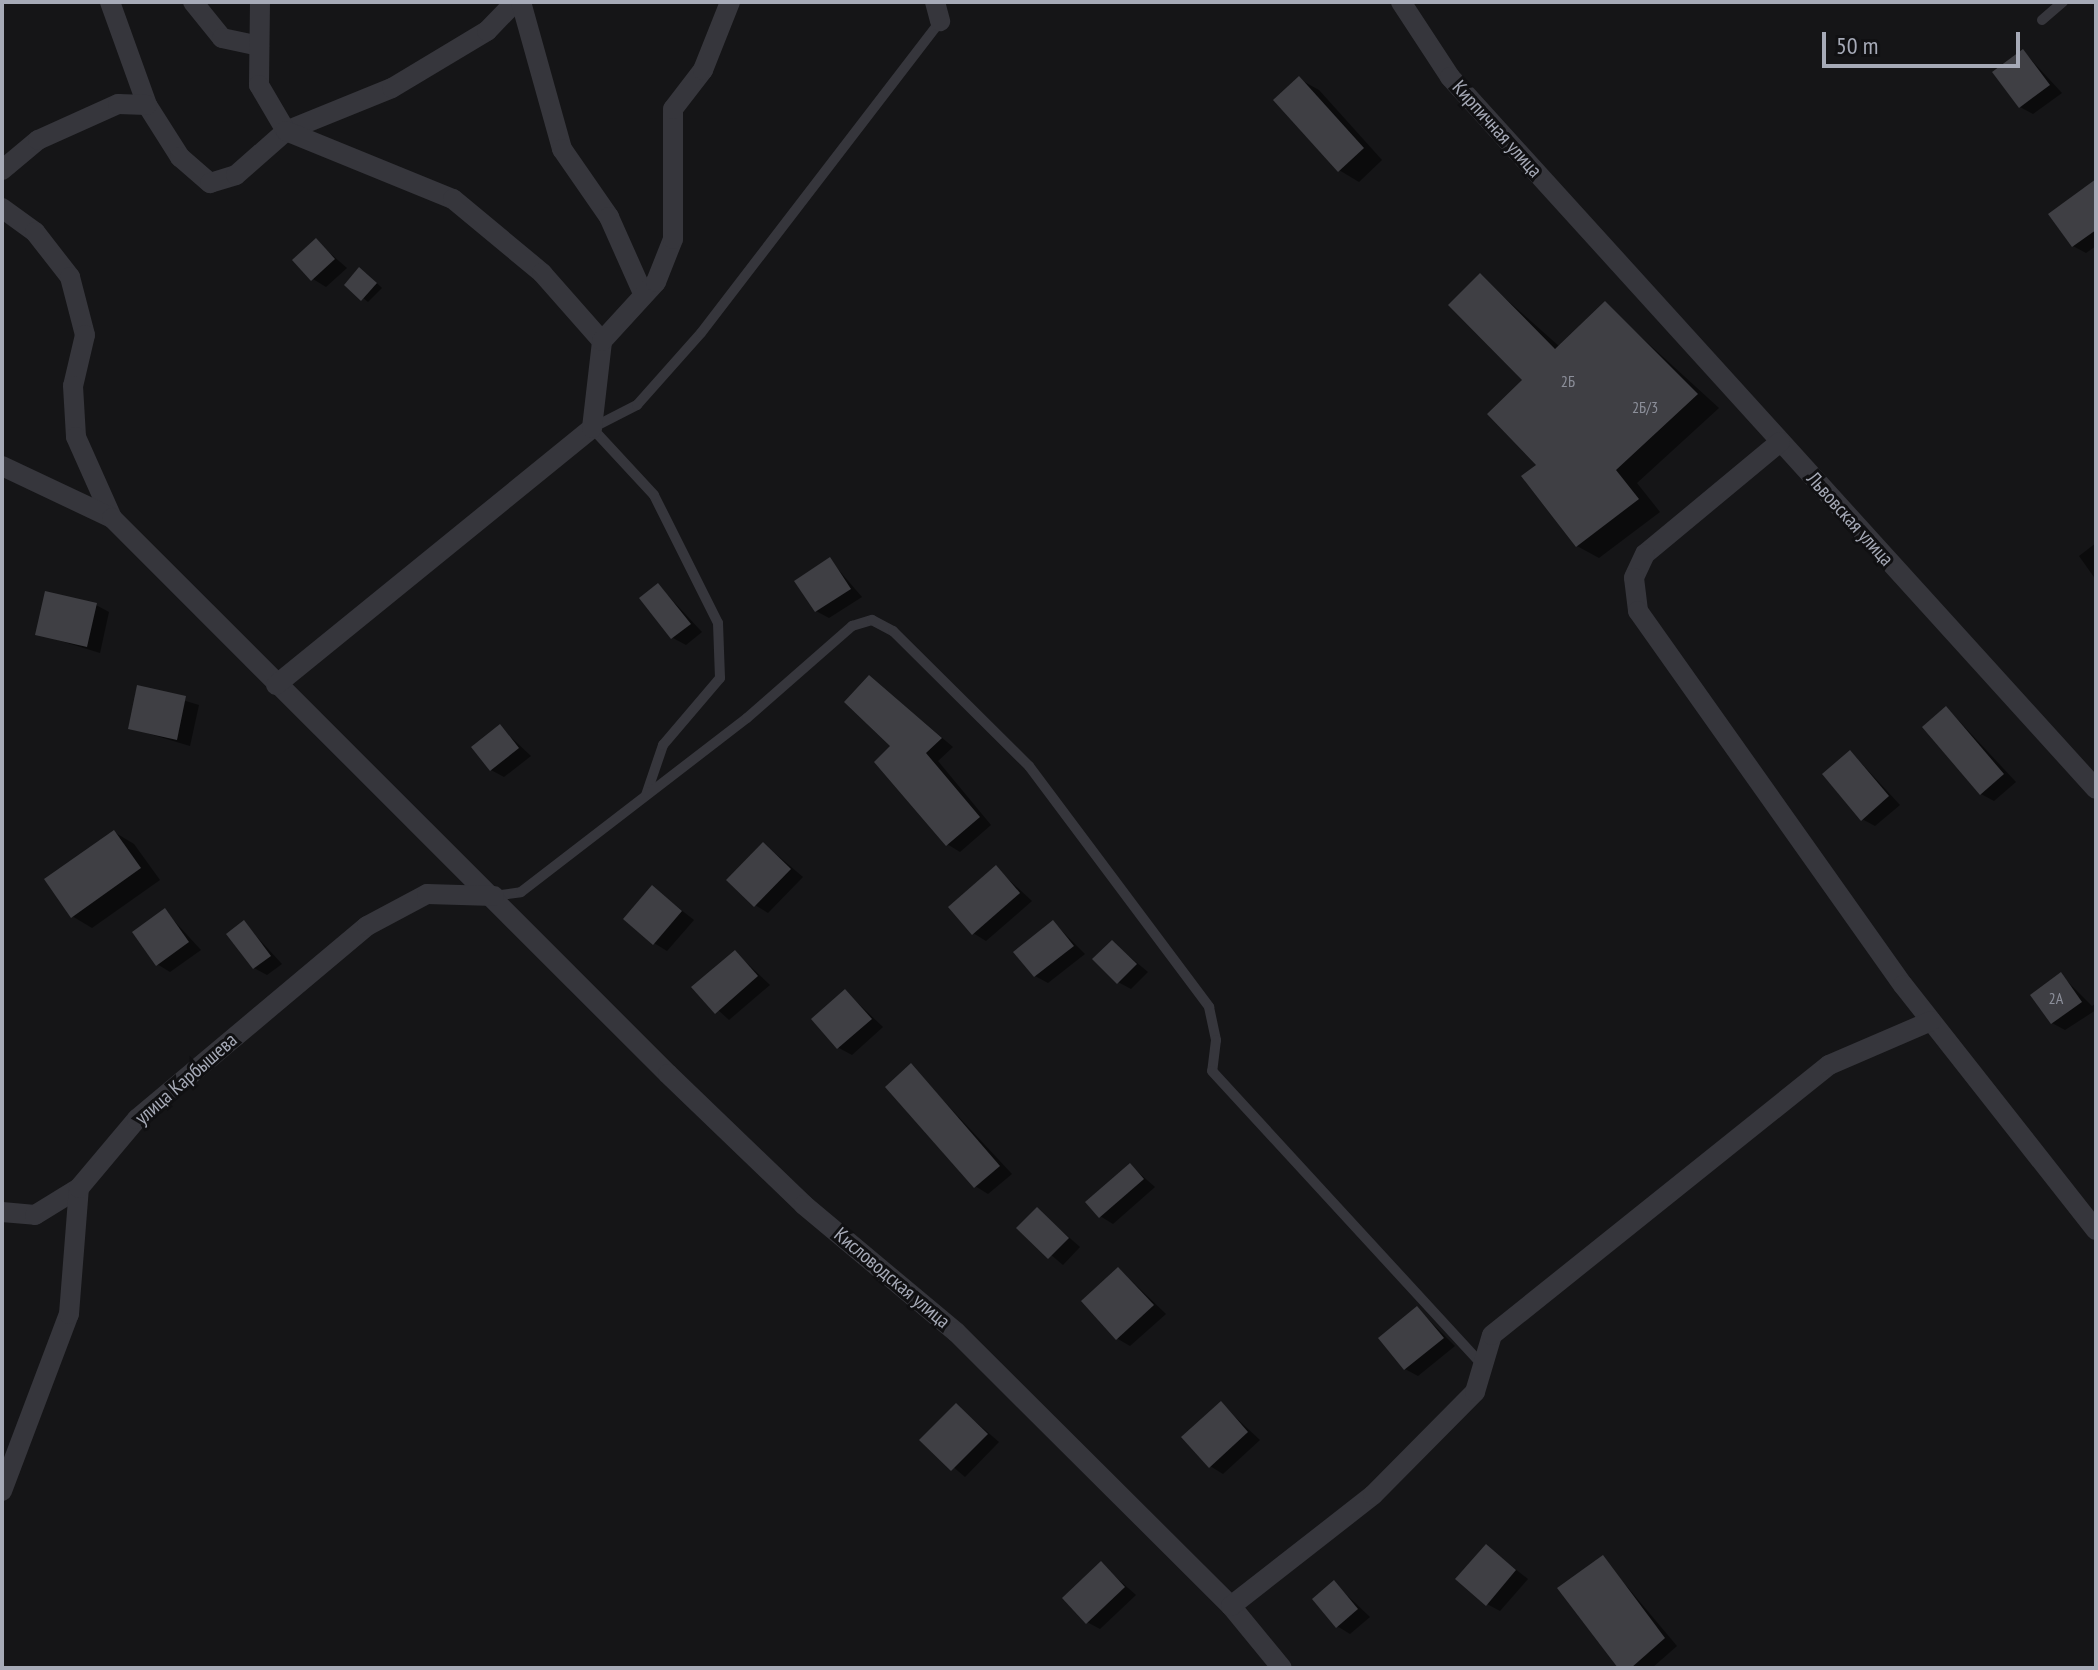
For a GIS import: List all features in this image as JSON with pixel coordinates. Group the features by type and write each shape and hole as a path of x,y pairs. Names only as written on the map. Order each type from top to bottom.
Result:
{"street":[{"path":"110,2 147,105 180,157 210,183 236,175 286,131 392,88 487,31 518,2 562,149 609,217 642,291"},
{"path":"193,2 222,38 259,46"},
{"path":"260,2 259,85 286,131 453,199 542,273 602,341"},
{"path":"276,685 592,428 602,341 642,291 656,282 673,239 673,109 703,70 730,2"},
{"name":"Кирпичная улица","path":"1401,2 1450,77 1604,248"},
{"path":"2,170 38,140 118,104 147,105"},
{"path":"2,208 35,232 70,277 85,335 73,386 76,437 112,518"},
{"name":"Львовская улица","path":"1604,248 2096,789"},
{"path":"1780,442 1645,554 1634,578 1638,611 1931,1021 2096,1230"},
{"path":"2,466 112,518"},
{"name":"Кисловодская улица","path":"112,518 276,685 494,896 690,1096 804,1205 956,1332 1231,1606 1282,1668"},
{"name":"улица Карбышева","path":"2,1212 35,1215 79,1188 137,1119 367,926 427,894 494,896"},
{"path":"1231,1606 1373,1495 1475,1392 1492,1335 1829,1065 1931,1021"},
{"path":"2,1491 69,1314 79,1188"}],"lane":[{"path":"2042,20 2063,2"},
{"path":"646,797 663,745 720,678 718,623 654,495 592,428 637,405 701,333 938,11"},
{"path":"494,896 521,892 646,797 852,626 872,620 893,631 1029,766 1209,1007 1216,1040 1212,1071 1234,1099 1483,1366"}],"building":[{"path":"2023,49 2050,85 2019,108 1992,72"},
{"path":"1299,76 1364,148 1338,172 1273,100"},
{"path":"2096,179 2096,230 2072,247 2048,214"},
{"path":"316,238 335,259 311,281 292,260"},
{"path":"359,267 377,283 361,301 344,285"},
{"path":"1480,273 1555,349 1605,301 1698,394 1616,470 1639,499 1576,547 1521,476 1536,465 1487,414 1522,380 1448,305"},
{"path":"830,557 851,589 815,612 794,581"},
{"path":"658,583 691,624 671,639 639,598"},
{"path":"45,591 97,603 87,647 35,635"},
{"path":"869,675 942,738 926,753 980,817 946,846 874,762 890,746 844,702"},
{"path":"137,685 186,696 177,740 128,729"},
{"path":"1946,706 2004,774 1980,795 1922,727"},
{"path":"500,724 519,748 490,771 471,747"},
{"path":"1850,750 1889,796 1861,821 1822,774"},
{"path":"114,830 141,868 71,918 44,879"},
{"path":"763,842 791,869 754,907 726,880"},
{"path":"996,865 1020,893 972,935 948,907"},
{"path":"652,885 682,911 653,945 623,919"},
{"path":"165,908 189,942 156,966 132,932"},
{"path":"244,920 271,956 253,969 226,934"},
{"path":"1053,920 1074,946 1034,977 1013,952"},
{"path":"1112,940 1137,964 1117,984 1092,959"},
{"path":"735,950 758,976 715,1014 691,987"},
{"path":"2061,972 2082,1002 2051,1024 2030,995"},
{"path":"845,989 872,1019 837,1049 811,1019"},
{"path":"911,1063 1000,1166 974,1188 885,1087"},
{"path":"1130,1163 1144,1179 1099,1218 1085,1202"},
{"path":"1037,1207 1069,1238 1048,1259 1016,1228"},
{"path":"1118,1267 1154,1305 1116,1340 1081,1301"},
{"path":"1417,1306 1444,1338 1404,1370 1378,1338"},
{"path":"1221,1401 1248,1432 1209,1468 1181,1437"},
{"path":"956,1403 988,1434 951,1471 919,1440"},
{"path":"1486,1544 1516,1570 1486,1606 1455,1579"},
{"path":"1603,1555 1665,1638 1631,1668 1618,1668 1557,1588"},
{"path":"1101,1561 1125,1587 1086,1624 1062,1598"},
{"path":"1334,1580 1358,1609 1336,1628 1312,1599"}]}
